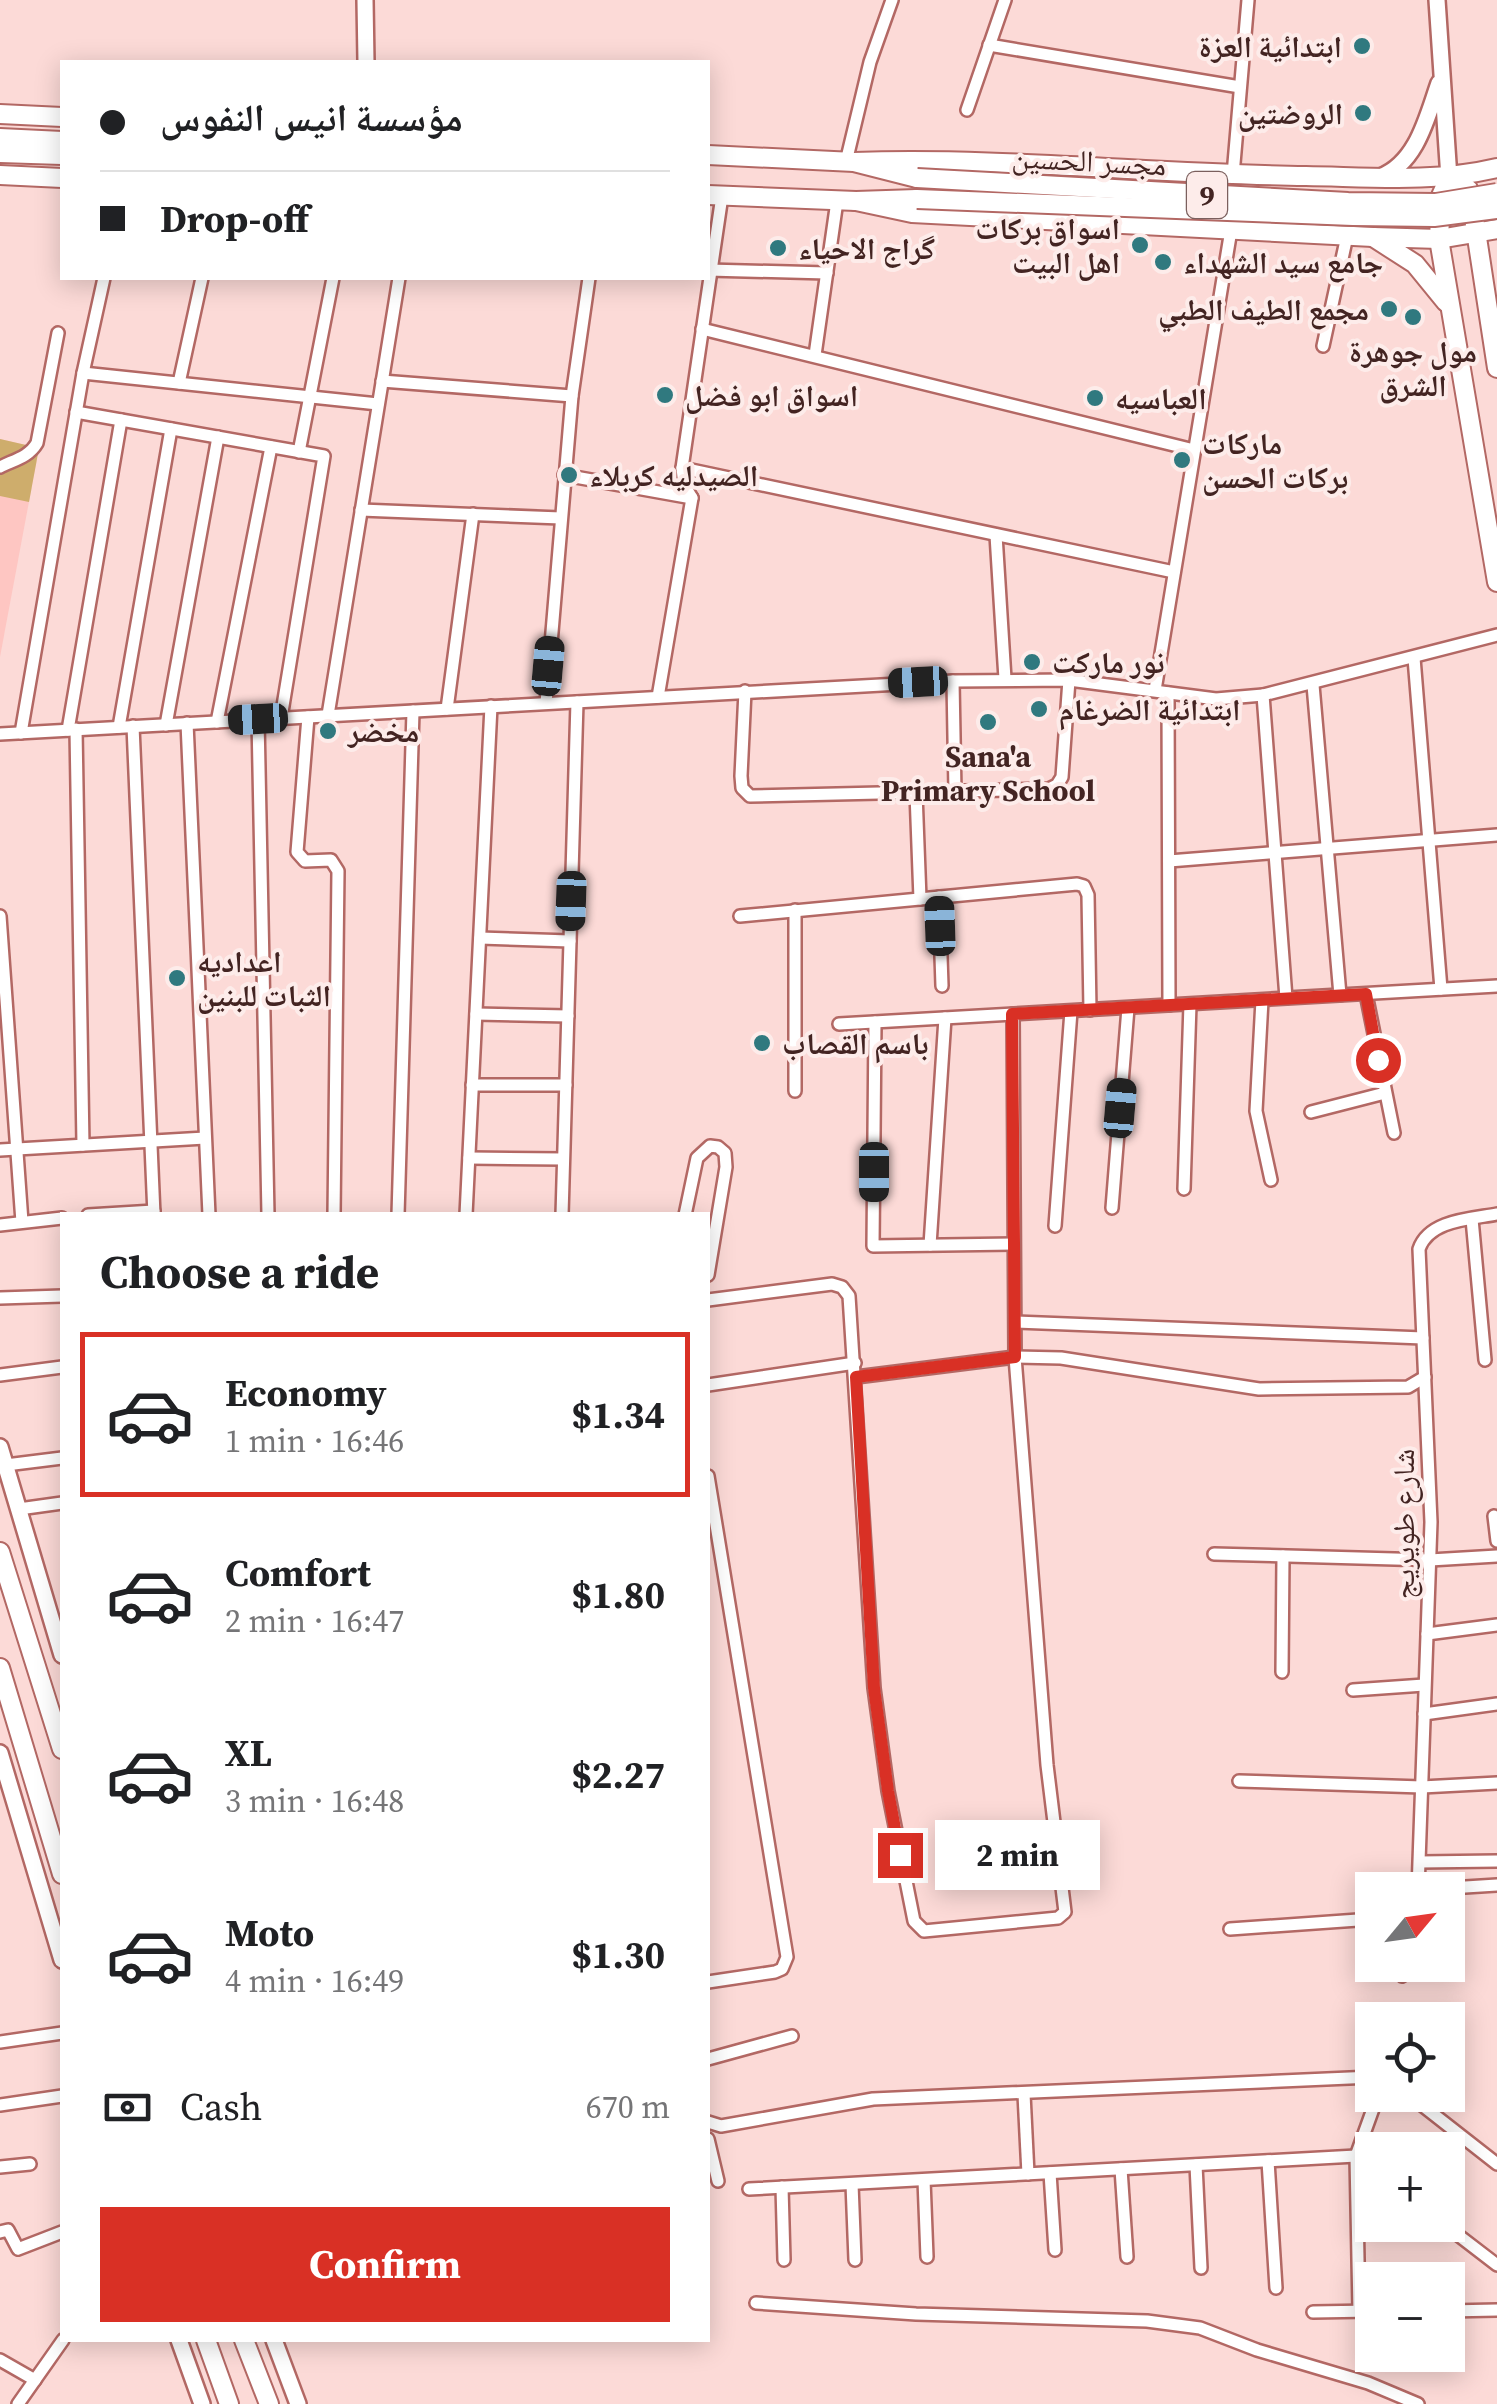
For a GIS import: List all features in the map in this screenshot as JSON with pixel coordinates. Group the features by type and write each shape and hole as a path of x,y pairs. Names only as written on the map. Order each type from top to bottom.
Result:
{"main road":[{"path":"365,0 366,60"},
{"path":"1437,0 1449,178 1441,196 1438,239 1497,582"},
{"path":"1380,177 1398,168 1413,148 1442,74"},
{"path":"0,114 60,117"},
{"path":"0,138 60,141"},
{"path":"0,153 60,156"},
{"name":"9","path":"710,155 850,162"},
{"path":"850,162 920,160 1233,175 1449,178 1497,168"},
{"name":"مجسر الحسين","path":"850,162 917,178 1348,202 1436,203 1497,193"},
{"path":"0,175 60,178"},
{"path":"1449,178 1468,189 1496,357"},
{"name":"9","path":"715,195 856,201"},
{"name":"مجسر الحسين","path":"856,201 916,199 1353,216 1434,217 1497,209"},
{"path":"856,201 912,213 1347,236 1438,239 1497,229"},
{"path":"1373,237 1403,254 1425,273 1452,314"},
{"path":"0,1447 60,1648"},
{"path":"0,1552 56,1705 60,1734"},
{"path":"0,1668 60,1867"},
{"path":"0,1753 60,1953"},
{"path":"181,2342 202,2404"},
{"path":"207,2342 229,2404"},
{"path":"245,2342 269,2404"},
{"path":"275,2342 298,2404"}],"street":[{"path":"850,162 870,62 892,0"},
{"path":"967,110 1004,0"},
{"path":"1233,175 1248,0"},
{"path":"989,45 1240,87"},
{"path":"710,258 715,195"},
{"path":"815,355 836,200"},
{"path":"1155,690 1231,230"},
{"path":"1323,346 1347,236"},
{"path":"710,270 827,273"},
{"path":"21,732 83,373 104,280"},
{"path":"179,383 202,280"},
{"path":"299,452 332,280"},
{"path":"328,716 399,280"},
{"path":"546,704 572,396 589,280"},
{"path":"658,697 692,498 684,484 682,468 708,280"},
{"path":"702,329 1194,450"},
{"path":"0,466 33,450 37,443 58,333"},
{"path":"83,373 378,404"},
{"path":"382,381 572,396"},
{"path":"76,412 324,456 281,718"},
{"path":"82,1145 72,730 120,420"},
{"path":"119,727 171,429"},
{"path":"166,724 218,438"},
{"path":"217,722 271,447"},
{"path":"682,468 1174,572"},
{"path":"564,476 692,498"},
{"path":"361,510 561,518"},
{"path":"447,709 474,514"},
{"path":"996,534 1005,680"},
{"path":"0,734 953,680 1070,680 1216,699 1313,685 1497,635"},
{"path":"1414,658 1441,989"},
{"path":"953,680 954,792"},
{"path":"745,691 740,776 742,788 750,796 1049,789 1062,777 1070,680"},
{"path":"1313,685 1340,995"},
{"path":"1168,692 1169,1005"},
{"path":"1263,695 1286,998"},
{"path":"562,1212 577,702"},
{"path":"466,1212 492,706"},
{"path":"398,1212 413,711"},
{"path":"308,716 297,852 305,862 331,860 338,871 334,1212"},
{"path":"258,719 268,1212"},
{"path":"187,724 209,1212"},
{"path":"133,726 154,1212"},
{"path":"916,793 920,899"},
{"path":"1168,861 1497,835"},
{"path":"740,916 1077,884 1084,886 1088,895 1090,1010"},
{"path":"939,897 942,986"},
{"path":"795,910 795,1091"},
{"path":"0,916 3,1004 22,1222"},
{"path":"480,938 570,941"},
{"path":"840,1024 1497,986"},
{"path":"1366,994 1394,1134"},
{"path":"1262,1000 1256,1111 1271,1180"},
{"path":"1184,1189 1190,1004"},
{"path":"1112,1208 1128,1008"},
{"path":"1056,1226 1071,1011"},
{"path":"476,1014 568,1016"},
{"path":"710,1300 832,1284 842,1287 849,1296 874,1688 888,1791 914,1922 924,1931 1058,1918 1065,1912 1047,1764 1015,1357 1012,1014"},
{"path":"930,1245 946,1018"},
{"path":"875,1022 873,1246 1014,1244"},
{"path":"472,1086 566,1085"},
{"path":"1311,1112 1385,1093"},
{"path":"0,1150 205,1138"},
{"path":"686,1212 697,1158 710,1146 718,1147 725,1153 726,1166 710,1263"},
{"path":"469,1158 564,1159"},
{"name":"شارع طويريج","path":"1419,1872 1430,1560 1418,1248 1432,1230 1497,1214"},
{"path":"0,1225 60,1218"},
{"path":"1472,1219 1485,1360"},
{"path":"0,1298 60,1296"},
{"path":"1015,1322 1423,1338"},
{"path":"710,1385 1015,1357 1061,1358 1258,1390 1408,1387 1424,1377"},
{"path":"0,1375 60,1367"},
{"path":"6,1465 60,1458"},
{"path":"710,1488 786,1957 782,1969 775,1972 710,1982"},
{"path":"19,1509 60,1503"},
{"path":"1494,1516 1497,1542"},
{"path":"1214,1554 1430,1560 1497,1556"},
{"path":"1282,1672 1283,1556"},
{"path":"1427,1634 1497,1625"},
{"path":"1353,1690 1424,1685"},
{"path":"1424,1714 1497,1704"},
{"path":"1239,1781 1422,1787 1497,1783"},
{"path":"1420,1862 1497,1861"},
{"path":"1465,1888 1497,1886"},
{"path":"1230,1929 1355,1920"},
{"path":"0,2042 60,2033"},
{"path":"710,2058 792,2036"},
{"path":"710,2125 873,2100 1355,2078"},
{"path":"1024,2094 1028,2174"},
{"path":"0,2105 60,2096"},
{"path":"1430,2112 1497,2164"},
{"path":"710,2147 718,2181"},
{"path":"749,2190 1355,2156"},
{"path":"1268,2161 1276,2288"},
{"path":"0,2167 30,2164"},
{"path":"1196,2165 1202,2268"},
{"path":"1121,2169 1126,2257"},
{"path":"1050,2173 1055,2250"},
{"path":"924,2180 927,2256"},
{"path":"852,2184 855,2260"},
{"path":"782,2188 784,2260"},
{"path":"0,2232 8,2230 18,2250 60,2233"},
{"path":"1465,2240 1497,2265"},
{"path":"756,2304 916,2314 1147,2321 1200,2328 1257,2350 1368,2382 1418,2404"},
{"path":"1465,2310 1497,2310"},
{"path":"1313,2312 1355,2311"},
{"path":"18,2404 62,2342"},
{"path":"0,2360 35,2380"}],"shaded area":[{"path":"0,439 39,448 0,657"},
{"path":"0,439 39,448 29,502 0,496"}],"place":[{"name":"ابتدائية العزة","path":"1362,46"},
{"name":"الروضتين","path":"1363,113"},
{"name":"اسواق بركات اهل البيت","path":"1140,245"},
{"name":"گراج الاحياء","path":"778,248"},
{"name":"جامع سيد الشهداء","path":"1163,262"},
{"name":"مجمع الطيف الطبي","path":"1389,309"},
{"name":"مول جوهرة الشرق","path":"1413,317"},
{"name":"اسواق ابو فضل","path":"665,395"},
{"name":"العباسيه","path":"1095,398"},
{"name":"ماركات بركات الحسن","path":"1182,460"},
{"name":"الصيدليه كربلاء","path":"569,475"},
{"name":"نور ماركت","path":"1032,662"},
{"name":"ابتدائية الضرغام","path":"1039,709"},
{"name":"Sana'a Primary School","path":"988,722"},
{"name":"مخضر","path":"328,731"},
{"name":"اعداديه الثبات للبنين","path":"177,978"},
{"name":"باسم القصاب","path":"762,1043"}],"route":[{"path":"900,1855 874,1688 856,1377 1015,1357 1012,1014 1366,994 1378,1060"}]}
